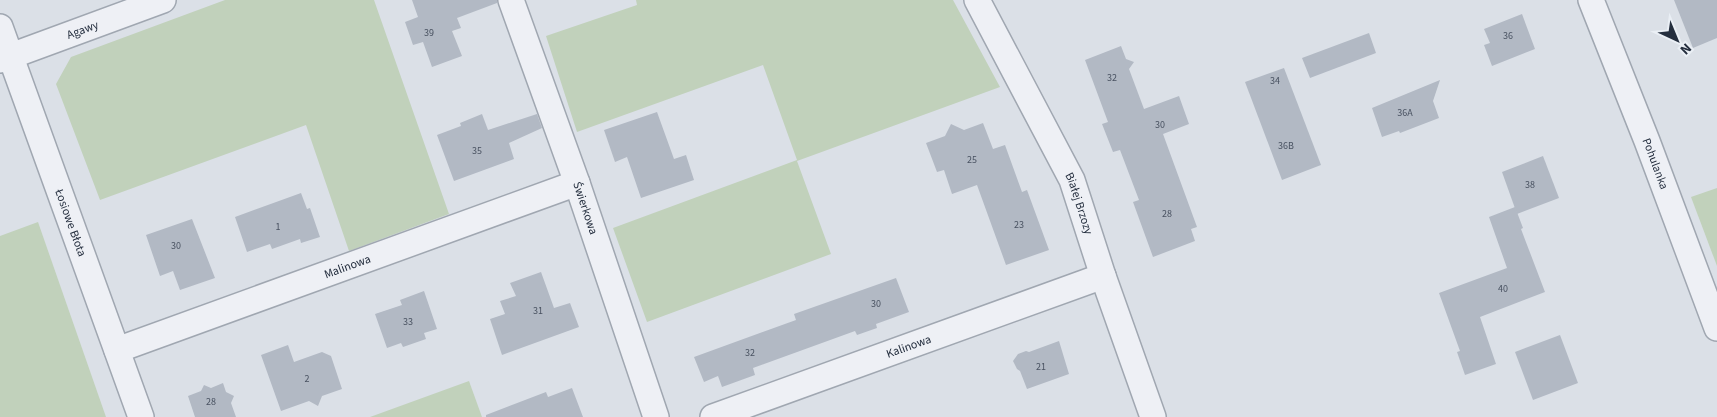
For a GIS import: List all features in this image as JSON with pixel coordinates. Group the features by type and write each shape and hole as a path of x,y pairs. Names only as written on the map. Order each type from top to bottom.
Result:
{"street":[{"name":"Agawy","path":"5,58 163,0"},
{"name":"Świerkowa","path":"511,0 577,183 656,417"},
{"name":"Białej Brzozy","path":"977,0 1072,180 1103,276 1154,417"},
{"name":"Pohulanka","path":"1591,0 1647,141 1717,328"},
{"name":"Łosiowe Błota","path":"0,26 5,58 141,417"},
{"name":"Malinowa","path":"117,350 577,183"},
{"name":"Kalinowa","path":"713,417 1103,276"}],"green space":[{"path":"225,0 374,0 449,214 349,251 306,125 100,200 56,84 71,57"},
{"path":"636,0 953,0 1000,87 797,161 831,254 647,322 613,228 797,160 763,65 577,132 546,36 637,5"},
{"path":"1717,188 1717,266 1691,197"},
{"path":"38,222 106,417 0,417 0,236"},
{"path":"469,381 482,417 370,417"}],"building":[{"path":"412,0 497,0 497,3 457,18 461,28 452,31 462,56 432,67 423,42 413,45 405,22 418,17"},
{"path":"1674,0 1717,0 1717,38 1693,48"},
{"path":"1522,14 1535,49 1492,66 1484,45 1490,43 1484,29"},
{"path":"1369,33 1376,53 1310,78 1302,58"},
{"path":"1121,46 1126,59 1134,62 1129,69 1144,109 1179,96 1189,124 1163,134 1197,227 1191,229 1195,241 1153,257 1133,202 1139,200 1120,150 1113,152 1102,124 1108,122 1085,60"},
{"path":"1284,68 1321,165 1282,180 1245,82"},
{"path":"1440,80 1433,101 1439,118 1400,133 1399,131 1382,137 1372,108"},
{"path":"657,112 674,159 686,155 694,180 641,198 627,157 615,162 604,130"},
{"path":"482,114 488,130 537,114 542,128 509,143 514,159 454,181 437,135 461,126 460,123"},
{"path":"983,123 993,149 1005,145 1022,192 1027,190 1049,250 1006,265 977,185 952,194 944,170 937,172 926,143 945,136 951,124 964,130"},
{"path":"1543,156 1559,198 1517,214 1502,172"},
{"path":"301,193 307,209 310,208 320,237 301,243 300,239 272,249 270,244 247,252 235,217"},
{"path":"1515,207 1523,228 1521,229 1545,292 1480,317 1496,364 1465,375 1457,352 1460,351 1439,293 1507,268 1489,217"},
{"path":"192,219 215,278 180,290 173,271 160,276 146,235"},
{"path":"541,272 554,308 570,303 579,327 502,355 490,319 505,314 500,301 516,296 510,283"},
{"path":"896,278 909,312 876,324 877,328 857,335 855,331 753,368 755,375 722,387 718,376 704,382 694,357 796,320 794,314"},
{"path":"424,291 437,329 424,333 426,339 403,347 401,343 387,348 375,314 402,305 400,300"},
{"path":"1560,335 1578,383 1533,400 1515,352"},
{"path":"1059,341 1069,374 1027,389 1020,371 1013,361 1018,354"},
{"path":"288,345 294,362 322,352 331,356 342,389 322,396 318,406 309,401 281,411 261,355"},
{"path":"223,383 226,392 234,396 231,403 236,417 195,417 188,396 201,391 204,385 211,388"},
{"path":"572,388 583,417 486,417 486,415 546,392 548,397"}]}
